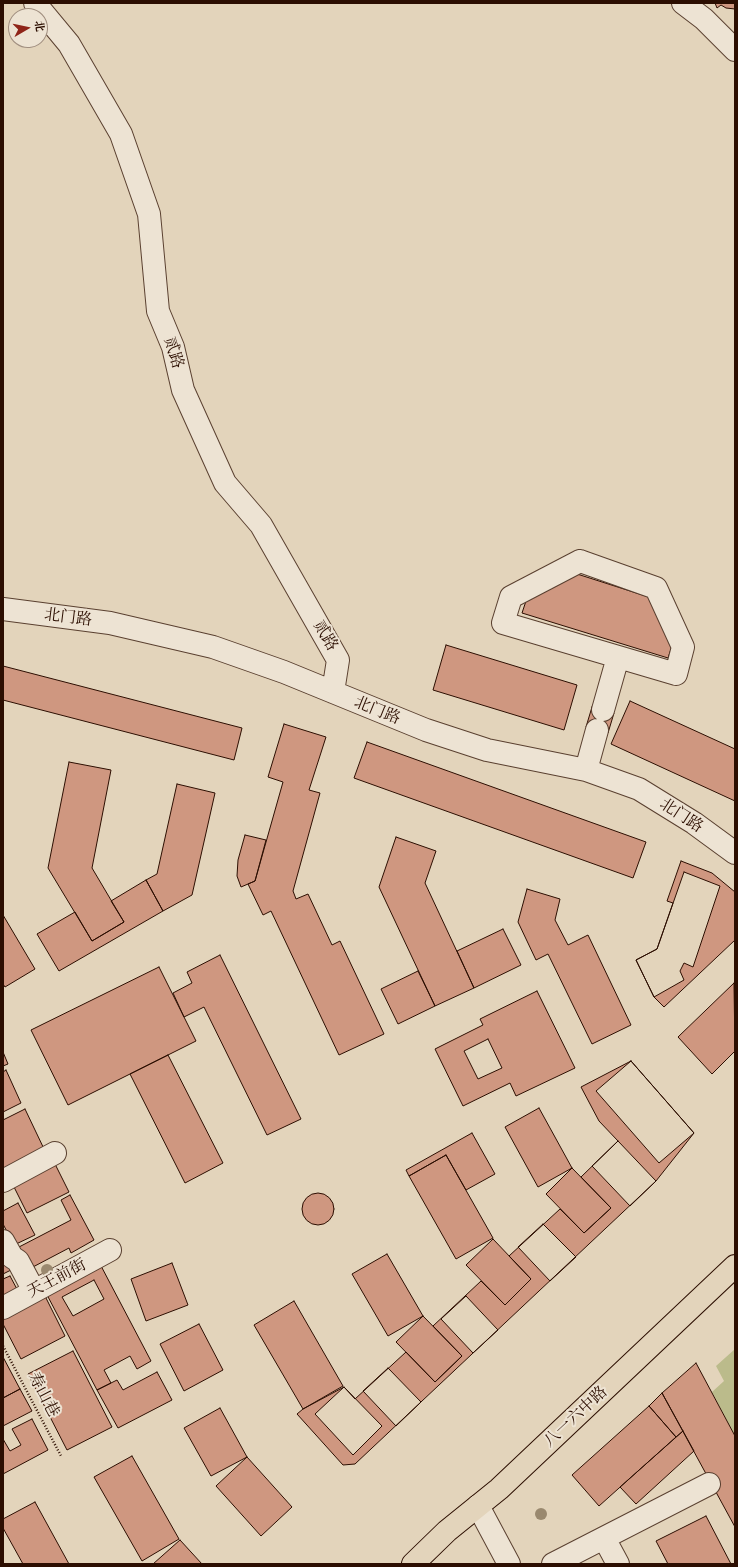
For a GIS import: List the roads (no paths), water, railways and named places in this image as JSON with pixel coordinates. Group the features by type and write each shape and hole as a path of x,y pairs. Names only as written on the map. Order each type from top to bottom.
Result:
{"main road":[{"name":"八一六中路","path":"412,1564 447,1531 510,1480 735,1266"}],"street":[{"path":"683,3 704,19 735,50"},
{"name":"贰路","path":"45,7 69,44 121,134 149,214 158,311 173,347 183,390 225,483 261,525 338,660 333,692"},
{"path":"580,562 656,588 683,647 676,674 618,657 503,623 511,597 580,562"},
{"name":"北门路","path":"3,610 110,623 213,646 284,672 426,730 487,750 586,770 639,789 694,823 735,853"},
{"path":"586,770 618,657"},
{"path":"3,1181 55,1153"},
{"path":"3,1241 12,1258 18,1261 34,1291"},
{"name":"天王前街","path":"3,1308 110,1250"},
{"path":"553,1564 709,1484"},
{"path":"478,1506 509,1564"},
{"path":"604,1538 618,1564"}]}
